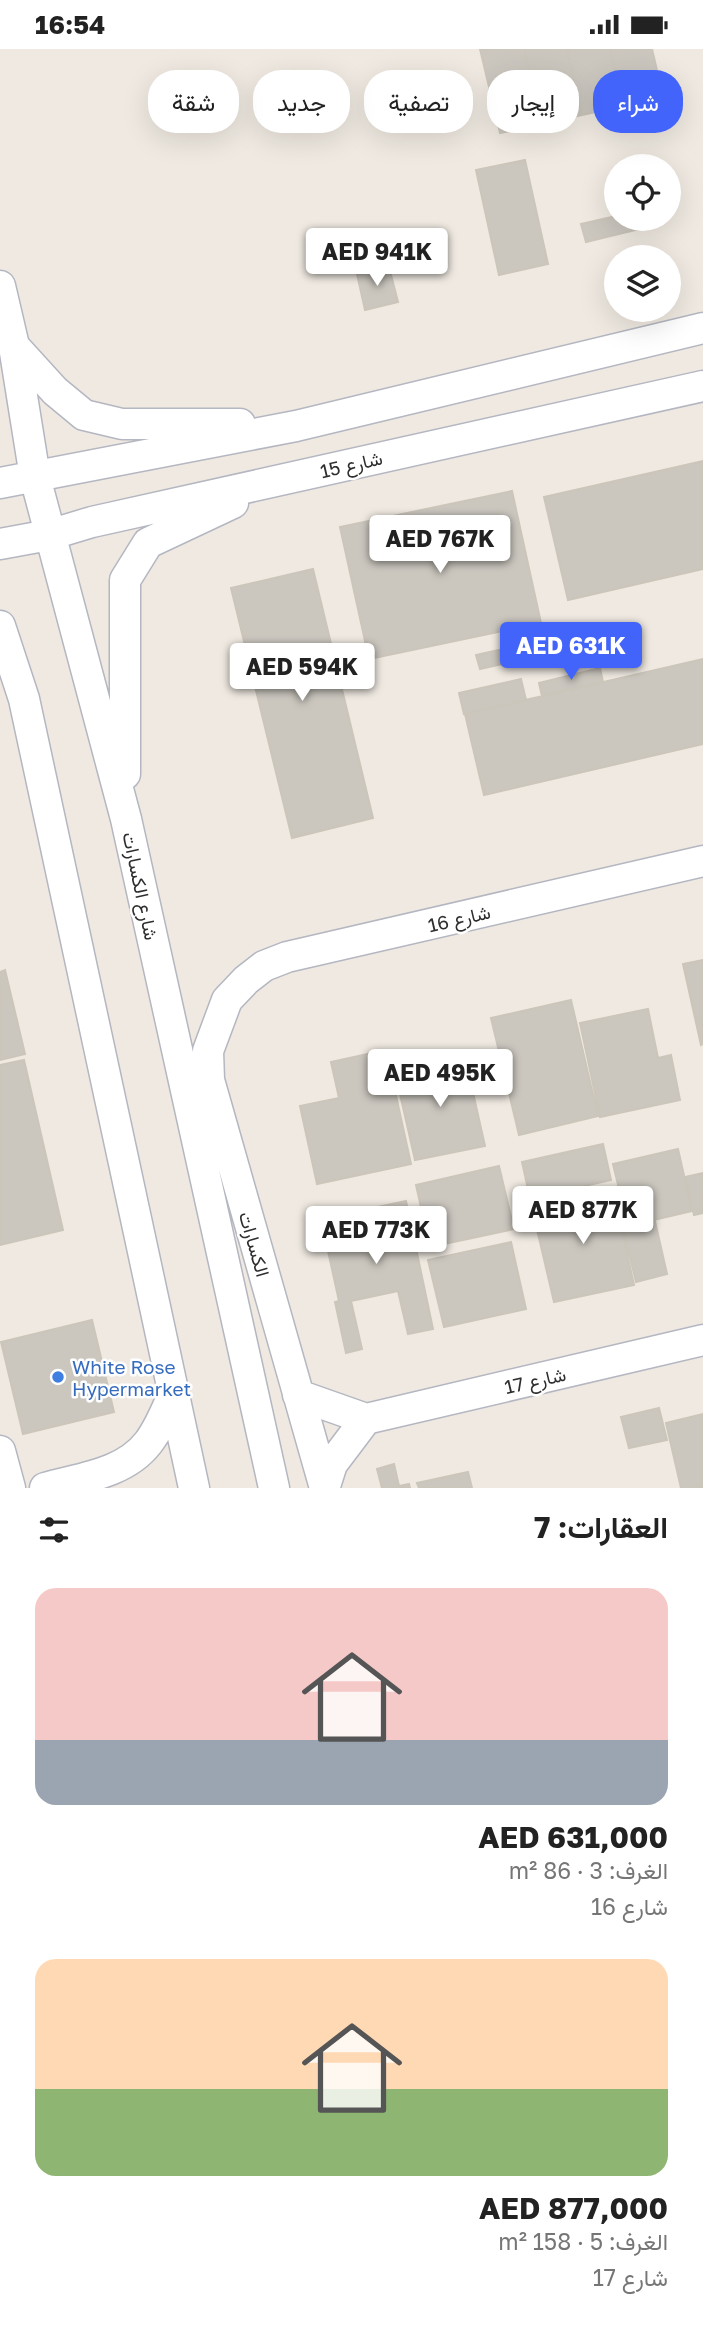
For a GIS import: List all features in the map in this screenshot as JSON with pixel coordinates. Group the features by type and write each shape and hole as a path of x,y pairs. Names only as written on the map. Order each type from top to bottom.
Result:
{"street":[{"name":"شارع الكسارات","path":"0,286 14,346 35,477 126,819 274,1488"},
{"path":"0,484 296,426 703,328"},
{"path":"14,346 55,391 84,415 122,424 296,426"},
{"name":"شارع 15","path":"0,544 703,386"},
{"path":"126,819 125,580 148,543 284,479"},
{"path":"0,626 24,699 194,1488"},
{"path":"0,654 24,699"},
{"name":"شارع 16","path":"227,1000 264,966 287,957 703,861"},
{"name":"الكسارات","path":"227,1000 208,1051 209,1080 325,1487"},
{"name":"شارع 17","path":"366,1419 703,1341"},
{"path":"45,1488 115,1469 133,1457 147,1444 173,1395"},
{"path":"298,1395 366,1419 331,1464 325,1487"},
{"path":"0,1451 10,1488"}],"building":[{"path":"480,49 524,49 529,70 487,70 487,78"},
{"path":"524,49 567,49 572,70 529,70"},
{"path":"567,49 610,49 615,70 593,70 593,113 582,115 579,102 579,70 572,70"},
{"path":"610,49 652,49 657,70 615,70"},
{"path":"525,160 548,264 499,275 476,170"},
{"path":"604,219 604,231 631,231 586,242 581,224"},
{"path":"389,267 398,302 365,310 357,274"},
{"path":"703,461 703,569 568,600 544,497"},
{"path":"512,491 541,623 369,659 340,527"},
{"path":"313,569 373,818 292,838 231,588"},
{"path":"517,646 520,660 480,669 476,655"},
{"path":"703,659 703,744 484,795 465,714"},
{"path":"600,668 603,682 542,696 539,683"},
{"path":"521,679 526,700 464,714 459,693"},
{"path":"703,960 703,1044 701,1045 683,964"},
{"path":"5,970 25,1054 0,1060 0,972"},
{"path":"571,1000 598,1116 519,1135 491,1018"},
{"path":"648,1009 658,1058 671,1055 680,1100 600,1117 580,1023"},
{"path":"386,1050 411,1164 317,1184 300,1106 339,1098 331,1062"},
{"path":"465,1057 485,1146 415,1160 395,1072"},
{"path":"24,1060 63,1230 0,1245 0,1065"},
{"path":"603,1144 611,1180 530,1198 522,1162"},
{"path":"678,1149 692,1211 628,1226 613,1164"},
{"path":"499,1166 514,1229 430,1247 416,1185"},
{"path":"703,1173 703,1213 694,1215 685,1177"},
{"path":"613,1190 634,1285 554,1302 532,1208"},
{"path":"406,1201 433,1329 408,1334 398,1291 351,1301 362,1349 346,1353 335,1302 339,1301 321,1219"},
{"path":"655,1221 667,1274 636,1282 623,1228"},
{"path":"511,1242 526,1309 444,1327 428,1260"},
{"name":"White Rose Hypermarket","path":"92,1320 114,1412 23,1434 1,1342"},
{"path":"659,1408 667,1440 629,1448 621,1417"},
{"path":"703,1414 703,1488 681,1488 666,1423"},
{"path":"394,1464 399,1486 409,1484 410,1488 382,1488 377,1469"},
{"path":"468,1472 472,1488 419,1488 417,1483"}],"place":[{"name":"White Rose Hypermarket","path":"58,1377"}]}
